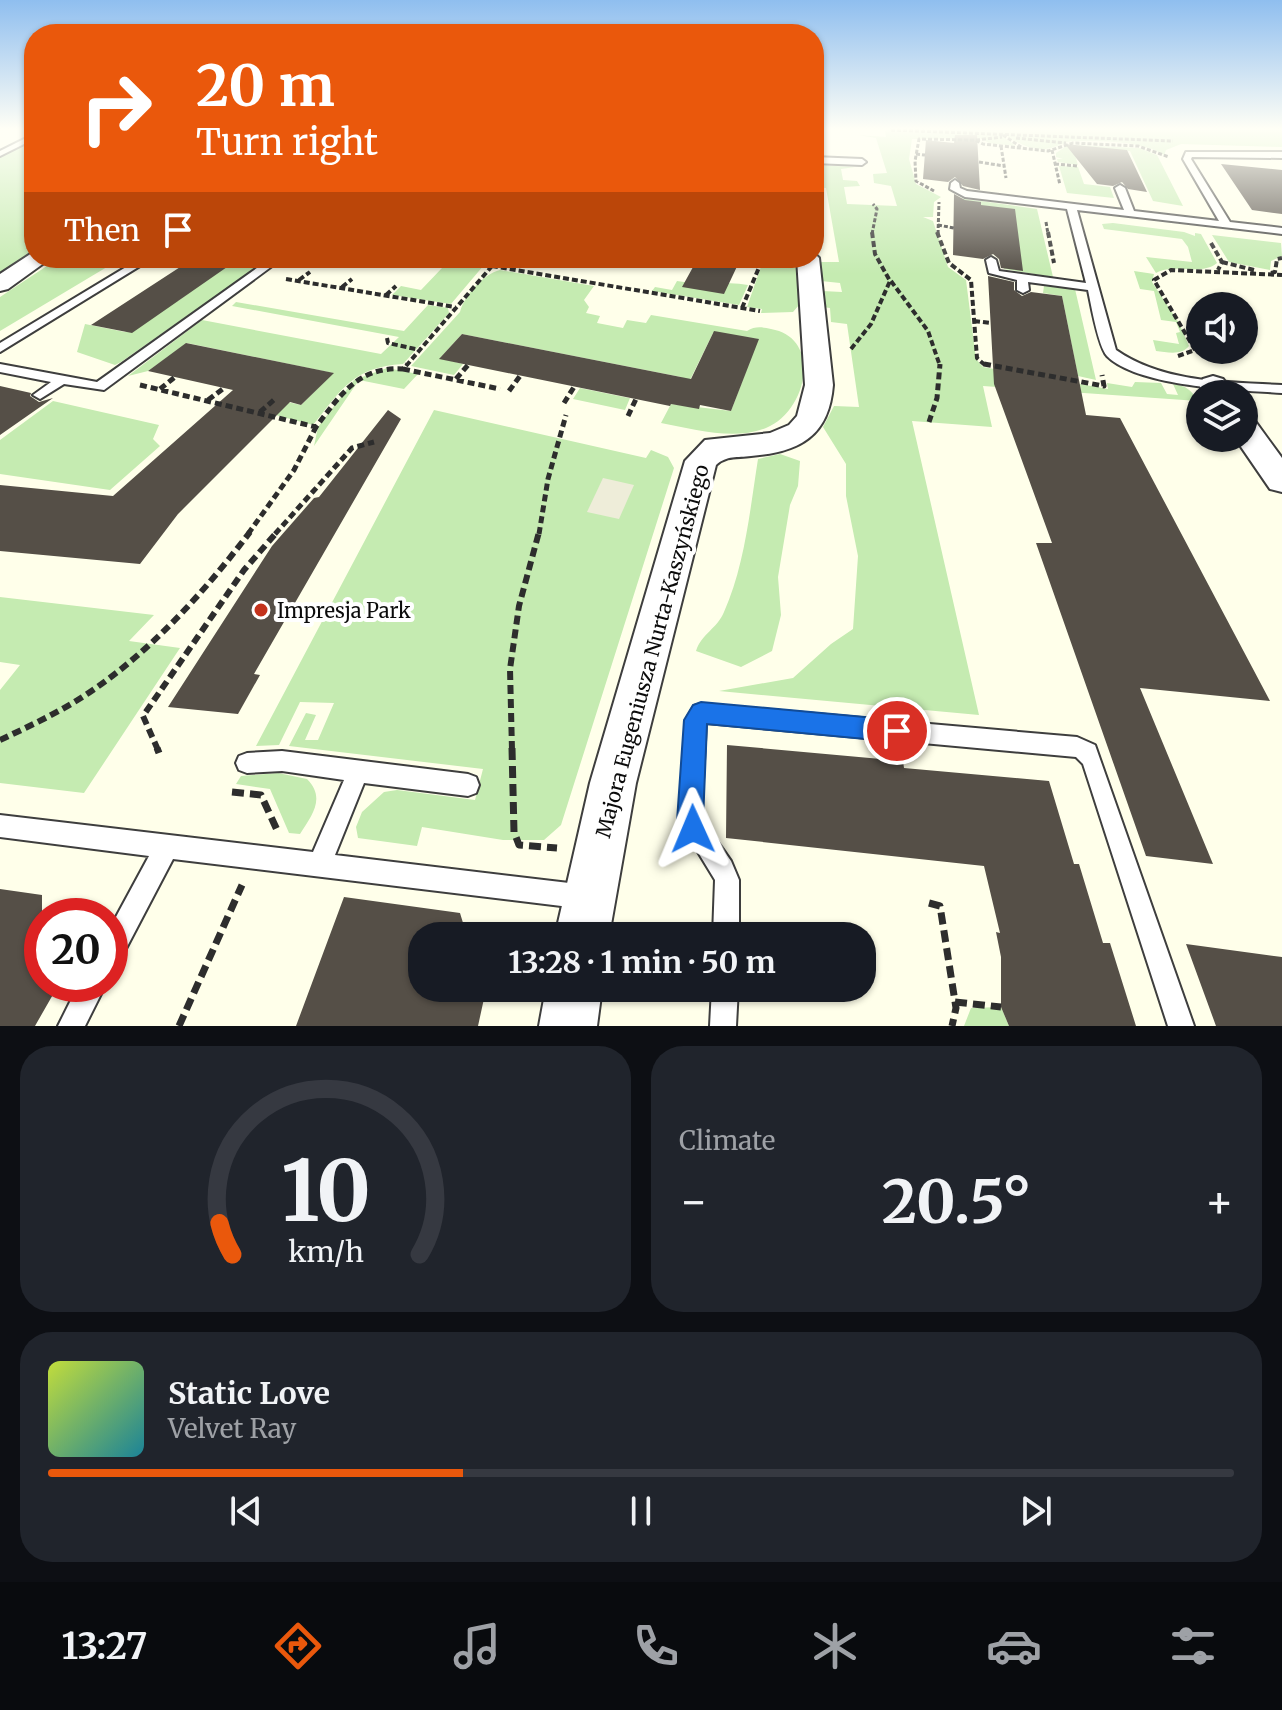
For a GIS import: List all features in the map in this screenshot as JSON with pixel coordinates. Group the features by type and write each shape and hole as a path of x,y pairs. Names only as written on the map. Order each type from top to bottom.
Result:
{"street":[{"path":"0,284 25,268"},
{"name":"Majora Eugeniusza Nurta-Kaszyńskiego","path":"584,922 613,783 701,461 716,447 751,448 784,440 804,429 814,418 819,404 809,268"},
{"path":"1258,448 1282,481"},
{"path":"568,1026 572,1002"}],"lane":[{"path":"1198,178 1226,224"},
{"path":"955,183 955,189 965,194 1282,231"},
{"path":"1120,188 1130,213"},
{"path":"1071,206 1109,347 1121,362 1138,370 1186,382"},
{"path":"991,260 994,273 1023,284 1092,287"},
{"path":"0,348 132,268"},
{"path":"0,368 99,387 265,268"},
{"path":"40,395 62,380"},
{"path":"1258,389 1282,389"},
{"path":"726,922 727,880 723,869 690,821 696,720 701,713 1077,747 1088,752 1093,763 1181,1026"},
{"path":"247,763 282,761 468,785"},
{"path":"319,866 358,772"},
{"path":"0,826 588,897"},
{"path":"128,919 167,846"},
{"path":"71,1026 84,1002"},
{"path":"723,1026 724,1002"}],"path":[{"path":"916,178 916,181 946,196 937,206 942,254 957,273 971,280 977,358 986,366 1104,386 1094,344 1182,356 1195,350 1181,321 1157,287 1154,280 1158,275 1171,270 1282,275"},
{"path":"1059,178 1063,194"},
{"path":"873,204 877,209 869,235 872,252 938,346 942,365 941,392 929,422"},
{"path":"1044,209 1056,274 1077,277 1079,286"},
{"path":"938,225 954,228"},
{"path":"1222,262 1269,274 1275,272 1273,266 1277,259 1282,258"},
{"path":"403,369 455,313 455,307 490,268"},
{"path":"504,268 760,311"},
{"path":"742,308 759,268"},
{"path":"262,270 267,276 455,307"},
{"path":"298,281 310,272"},
{"path":"341,288 352,279"},
{"path":"851,349 871,324 890,281"},
{"path":"385,296 396,286"},
{"path":"974,321 991,323"},
{"path":"387,338 388,343 421,350"},
{"path":"455,380 468,365"},
{"path":"0,740 72,704 108,680 183,613 232,556 270,505 308,450 316,427 351,380 388,366 500,389"},
{"path":"118,374 128,382 316,427"},
{"path":"509,391 520,376"},
{"path":"159,389 175,377"},
{"path":"564,403 574,387"},
{"path":"208,401 224,388"},
{"path":"259,413 275,399"},
{"path":"628,416 636,399"},
{"path":"559,848 519,845 514,832 510,669 519,606 539,535 548,479 566,415"},
{"path":"159,753 143,716 244,570 352,448 374,442"},
{"path":"232,792 261,795 279,833 267,859"},
{"path":"929,903 940,906 955,1002 952,1026"},
{"path":"179,1026 226,920"},
{"path":"955,1002 1001,1007"}],"green space":[{"path":"0,178 24,178 24,258 0,273"},
{"path":"824,178 857,181 860,186 844,187 847,204 897,206 891,186 874,183 873,178 914,178 916,184 941,197 934,202 933,217 923,217 933,221 948,267 966,280 976,359 983,367 1108,389 1107,383 1132,387 1135,382 1161,383 1167,394 1178,395 1173,384 1186,388 1186,400 983,386 992,427 912,421 979,715 719,691 793,678 853,629 858,556 846,496 846,464 823,427 834,406 859,407 847,324 831,322 830,308 823,307 822,291 842,292 840,283 821,281 820,268 824,268 824,262 839,262"},
{"path":"1063,178 1082,178 1084,184 1110,187 1114,198 1067,193"},
{"path":"1142,178 1169,178 1183,206 1153,201"},
{"path":"959,198 1037,209 1053,277 1004,269 1003,262 954,202"},
{"path":"1102,224 1195,236 1195,233 1201,234 1217,263 1204,269 1171,269 1156,273 1146,257 1192,262 1182,239 1104,229"},
{"path":"1212,235 1281,243 1282,256 1271,261 1270,270 1229,262"},
{"path":"44,268 105,268 0,331 0,297"},
{"path":"221,268 256,268 115,365 77,352 85,324 125,332 173,300 178,301"},
{"path":"442,268 481,268 451,304 392,295 401,286 421,290"},
{"path":"761,268 796,268 799,305 793,312 761,313 762,309 747,307"},
{"path":"500,270 594,286 584,300 589,307 586,313 600,316 597,323 623,328 627,320 646,323 651,315 747,331 765,328 787,335 798,346 803,360 799,392 780,420 753,432 714,433 661,423 671,404 731,411 758,339 713,333 689,382 681,377 462,334 440,358 463,364 454,375 411,366 460,312 475,286"},
{"path":"1134,271 1154,274 1152,282 1179,323 1186,339 1186,349 1174,353 1156,351 1153,340 1179,344 1176,333 1180,332 1176,322 1161,320 1154,291 1140,289"},
{"path":"677,281 748,285 739,305 652,291 655,287 672,290"},
{"path":"1044,286 1075,289 1096,380 1078,376 1062,296 1043,293"},
{"path":"236,302 404,331 428,305 448,308 449,313 403,364 360,375 341,391 313,425 264,412 278,400 301,405 333,373 187,343 148,371 128,376 202,320 381,354 399,337 232,306"},
{"path":"387,368 418,374 404,389 359,380 314,446 318,427 354,380"},
{"path":"580,388 630,398 625,410 573,399"},
{"path":"53,401 159,425 153,439 160,446 110,490 0,474 0,440"},
{"path":"434,410 646,458 651,450 668,457 674,468 561,825 544,840 503,840 422,827 417,846 358,838 356,827 362,812 384,792 397,790 475,800 483,769 289,746 306,713 316,715 305,740 318,740 334,703 300,702 279,745 256,746"},
{"path":"780,454 800,461 798,486 790,505 778,577 781,615 772,651 741,667 696,651 721,618 731,594 746,537 758,459"},
{"path":"0,597 154,615 129,641 180,648 84,793 0,783 0,690 20,665 0,662"},
{"path":"278,773 307,779 316,793 315,806 300,834 289,833 270,789 236,784 241,776"},
{"path":"1001,1007 1009,1026 964,1026 971,1008"}],"shaded area":[{"path":"603,478 634,485 619,519 587,512"}],"building":[{"path":"923,178 954,178 948,182"},
{"path":"956,178 979,178 980,190 963,186"},
{"path":"1092,178 1140,178 1147,192 1128,189 1122,182 1113,186 1097,184"},
{"path":"1230,178 1282,178 1282,214 1252,210"},
{"path":"954,194 965,200 981,202 981,205 1015,209 1023,271 1001,268 999,259 993,254 983,259 953,255"},
{"path":"179,268 226,268 132,333 91,325"},
{"path":"692,268 736,268 724,294 682,287"},
{"path":"988,276 1014,282 1014,290 1022,296 1031,292 1062,296 1086,415 1120,418 1270,701 1140,688 1213,864 1146,856 1036,543 1052,543 994,384"},
{"path":"714,331 759,339 731,411 700,405 699,409 670,406 439,359 462,334 691,379"},
{"path":"186,343 334,373 301,405 290,402 178,514 140,564 0,551 0,485 113,496 233,390 148,371"},
{"path":"0,386 31,393 30,396 39,402 53,398 0,435"},
{"name":"Impresja Park","path":"388,410 401,419 254,674 260,675 238,714 168,707 272,546 314,498 319,497"},
{"path":"727,745 903,761 904,768 1049,781 1074,864 1079,864 1103,943 1110,943 1136,1026 1009,1026 1001,1007 1001,957 996,932 1000,933 984,866 726,838"},
{"path":"0,889 42,895 42,898 24,898 24,1002 49,1002 35,1026 0,1026"},
{"path":"344,897 460,913 463,922 408,922 408,1002 483,1002 478,1026 296,1026"},
{"path":"1186,944 1282,957 1282,1026 1216,1026"}],"place":[{"name":"Impresja Park","path":"261,610"}],"route":[{"path":"693,829 690,821 696,720 701,713 897,731"}]}
